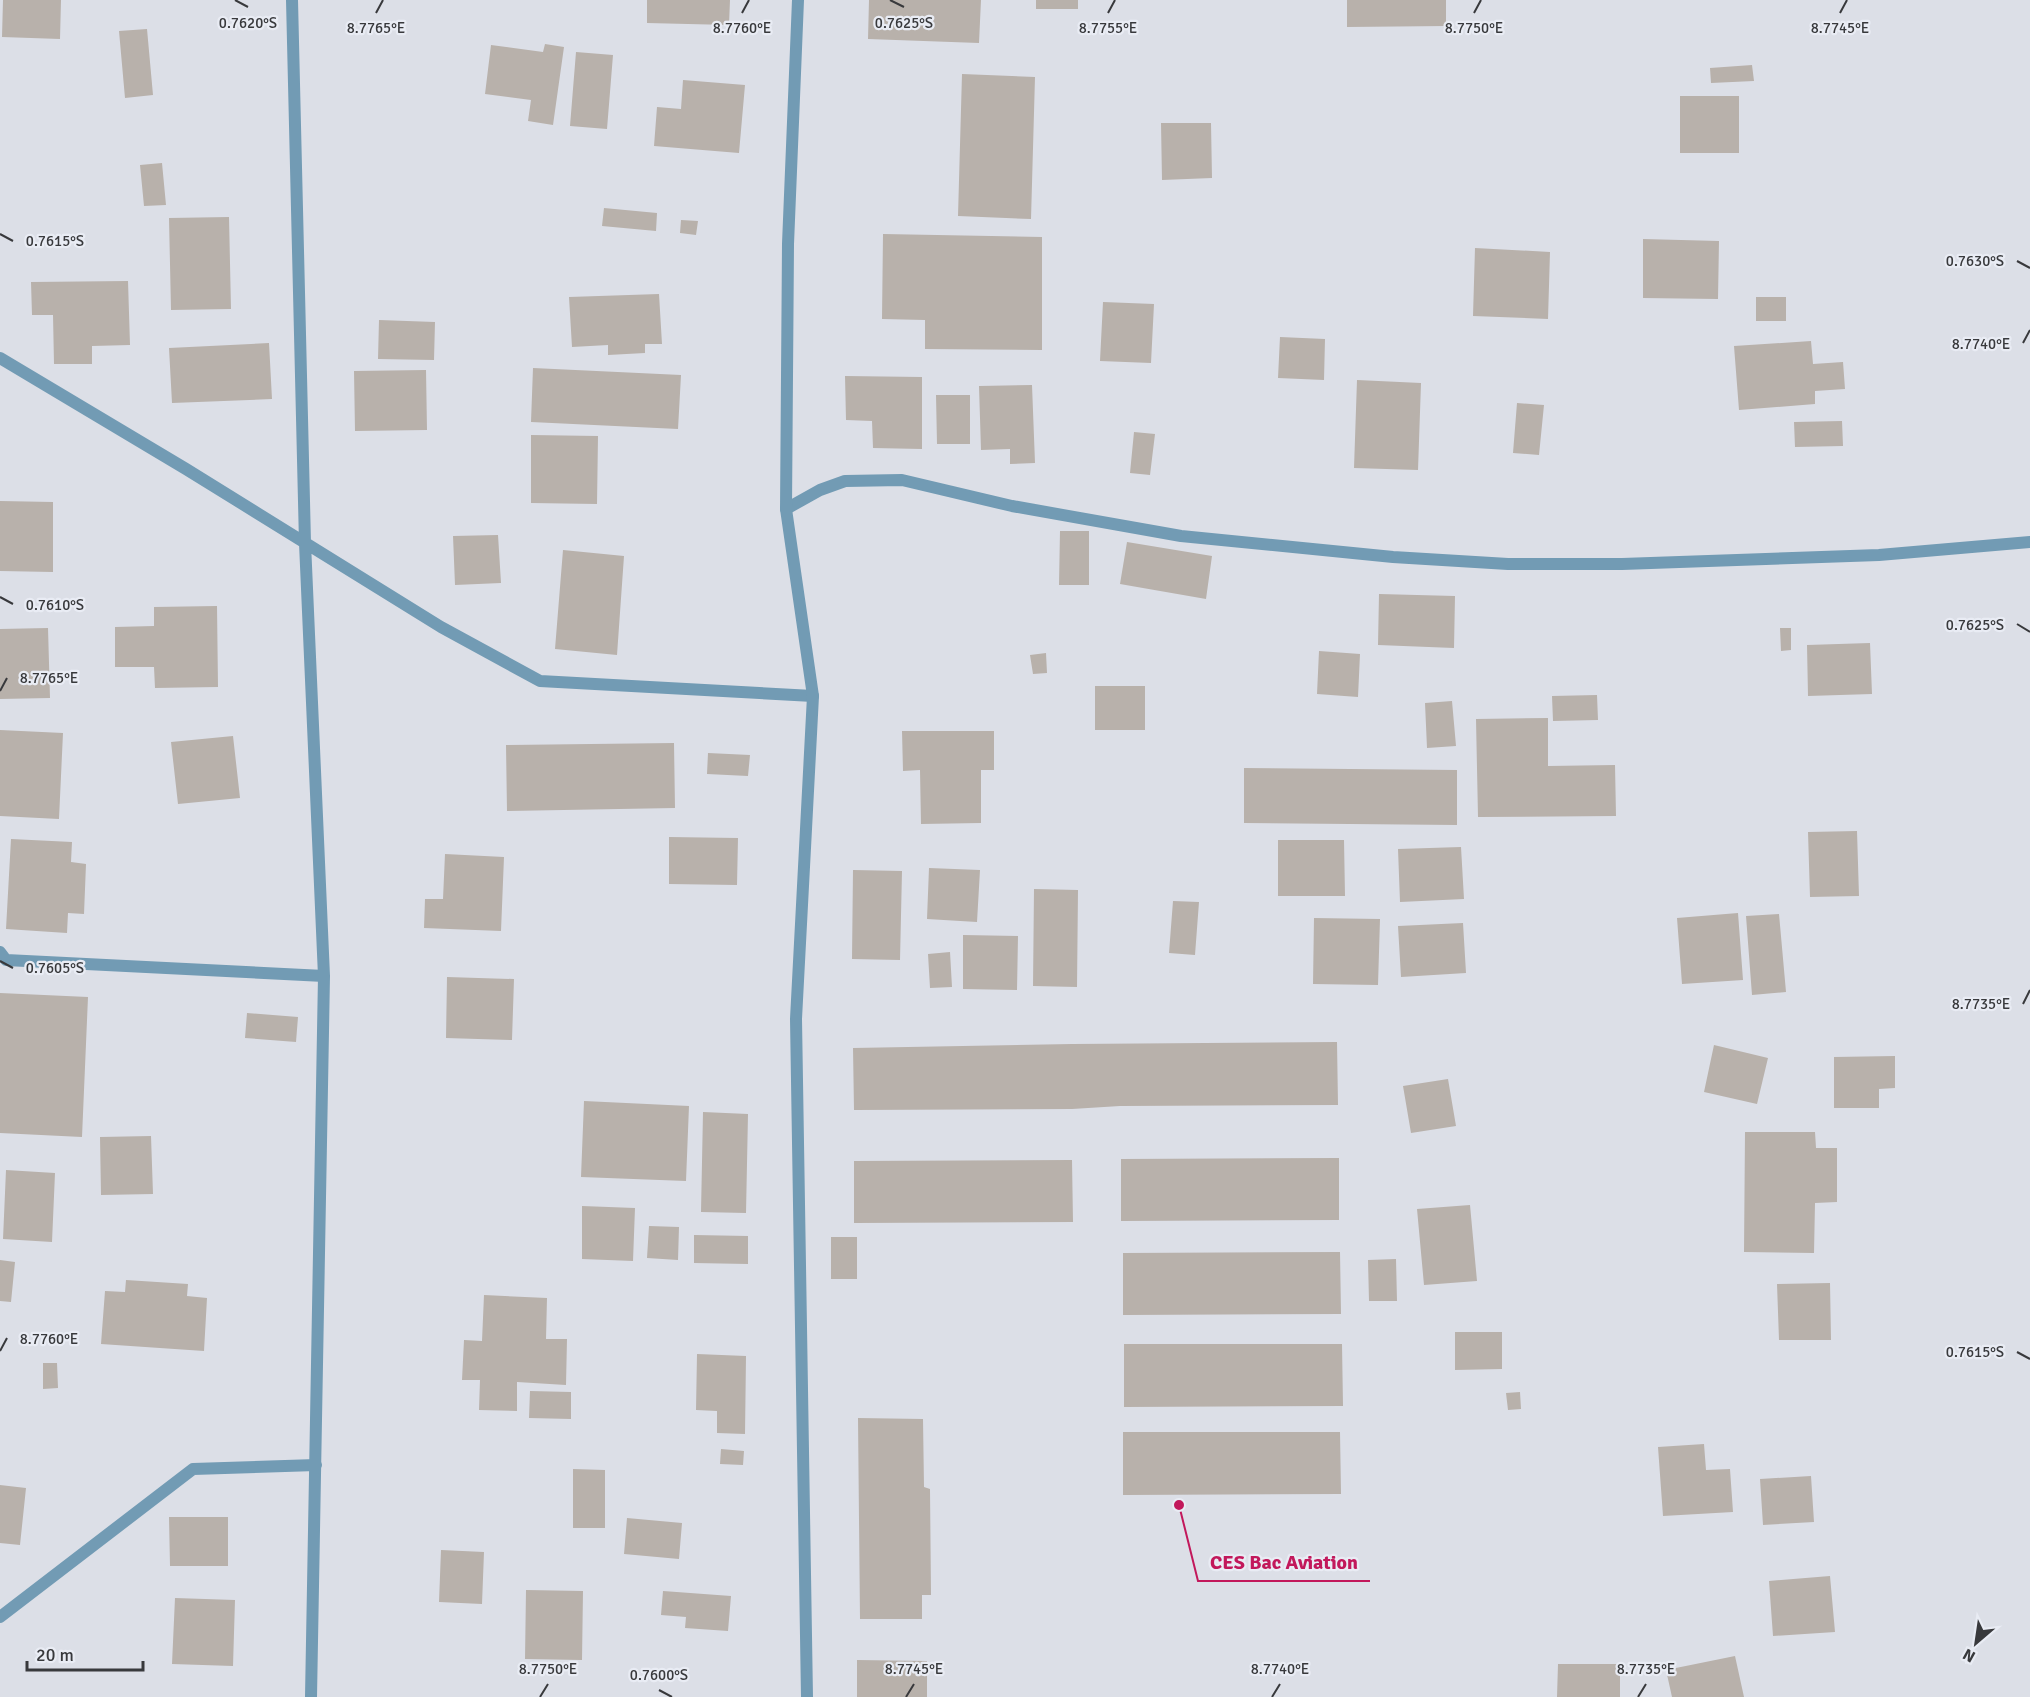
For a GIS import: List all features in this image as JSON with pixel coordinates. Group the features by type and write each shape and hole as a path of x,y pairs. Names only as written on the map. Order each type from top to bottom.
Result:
{"street":[{"path":"292,0 305,543 324,976 311,1697"},
{"path":"798,0 788,244 786,509 813,696 796,1018 807,1697"},
{"path":"0,358 186,469 441,627 540,681 813,696"},
{"path":"786,509 820,490 845,481 902,480 1012,506 1181,536 1393,557 1508,564 1622,564 1879,555 2030,543"},
{"path":"0,952 6,960 324,976"},
{"path":"0,1617 194,1468 316,1465"}],"building":[{"path":"3,0 61,0 60,39 2,37"},
{"path":"647,0 730,0 729,25 647,23"},
{"path":"869,0 981,0 979,43 868,39"},
{"path":"1036,0 1078,0 1078,9 1036,9"},
{"path":"1347,0 1446,0 1446,26 1347,27"},
{"path":"147,29 153,95 125,98 119,31"},
{"path":"545,44 564,47 553,125 528,121 531,100 485,94 491,45 543,52"},
{"path":"576,52 613,55 607,129 570,126"},
{"path":"1752,65 1754,81 1711,83 1710,68"},
{"path":"962,74 1035,77 1031,219 958,216"},
{"path":"683,80 745,85 739,153 654,146 657,107 681,109"},
{"path":"1680,96 1739,96 1739,153 1680,153"},
{"path":"1161,123 1211,123 1212,178 1162,180"},
{"path":"162,163 166,205 144,206 140,165"},
{"path":"604,208 657,213 656,231 602,226"},
{"path":"229,217 231,309 171,310 169,218"},
{"path":"681,220 698,221 696,235 680,233"},
{"path":"883,234 1042,237 1042,350 925,349 925,320 882,319"},
{"path":"1643,239 1719,241 1718,299 1643,298"},
{"path":"1475,248 1550,252 1548,319 1473,316"},
{"path":"128,281 130,345 92,346 92,364 54,364 53,315 32,315 31,282"},
{"path":"659,294 662,344 645,344 645,353 608,355 608,345 572,347 569,297"},
{"path":"1756,297 1786,297 1786,321 1756,321"},
{"path":"1103,302 1154,304 1151,363 1100,361"},
{"path":"379,320 435,322 434,360 378,359"},
{"path":"1280,337 1325,339 1324,380 1278,378"},
{"path":"1811,341 1813,364 1843,362 1845,389 1815,391 1815,404 1739,410 1734,346"},
{"path":"269,343 272,399 172,403 169,348"},
{"path":"533,368 681,375 678,429 531,422"},
{"path":"426,370 427,430 355,431 354,371"},
{"path":"845,376 922,377 922,449 873,448 872,421 846,420"},
{"path":"1357,380 1421,383 1418,470 1354,468"},
{"path":"1032,385 1035,463 1010,464 1010,449 981,450 979,386"},
{"path":"936,395 970,395 970,444 937,444"},
{"path":"1517,403 1544,405 1539,455 1513,453"},
{"path":"1842,421 1843,446 1795,447 1794,422"},
{"path":"1134,432 1155,434 1150,475 1130,473"},
{"path":"531,435 598,436 597,504 531,503"},
{"path":"0,501 53,502 53,572 0,571"},
{"path":"1060,531 1089,531 1089,585 1059,585"},
{"path":"498,535 501,583 455,585 453,536"},
{"path":"1127,542 1212,556 1206,599 1120,584"},
{"path":"563,550 624,556 617,655 555,649"},
{"path":"1379,594 1455,596 1454,648 1378,645"},
{"path":"217,606 218,687 155,688 154,667 115,667 115,627 154,626 154,607"},
{"path":"48,628 50,698 0,699 0,629"},
{"path":"1780,628 1791,628 1791,650 1781,651"},
{"path":"1870,643 1872,694 1808,696 1807,645"},
{"path":"1319,651 1360,654 1358,697 1317,694"},
{"path":"1046,653 1047,673 1033,674 1030,655"},
{"path":"1095,686 1145,686 1145,730 1095,730"},
{"path":"1597,695 1598,720 1553,721 1552,696"},
{"path":"1452,701 1456,746 1427,748 1425,703"},
{"path":"1548,718 1548,766 1615,765 1616,816 1478,817 1476,719"},
{"path":"0,730 63,733 59,819 0,816"},
{"path":"902,731 994,731 994,770 981,770 981,823 921,824 920,770 903,771"},
{"path":"233,736 240,798 178,804 171,742"},
{"path":"674,743 675,808 507,811 506,745"},
{"path":"708,753 750,755 748,776 707,774"},
{"path":"1244,768 1457,770 1457,825 1244,823"},
{"path":"1857,831 1859,896 1810,897 1808,832"},
{"path":"669,837 738,838 737,885 669,884"},
{"path":"11,839 72,842 71,862 86,864 84,914 68,913 67,933 6,929"},
{"path":"1278,840 1344,840 1345,896 1278,896"},
{"path":"1461,847 1464,899 1400,902 1398,849"},
{"path":"445,854 504,857 501,931 424,928 425,899 443,899"},
{"path":"929,868 980,870 977,922 927,919"},
{"path":"853,870 902,871 900,960 852,959"},
{"path":"1034,889 1078,890 1077,987 1033,986"},
{"path":"1173,901 1199,902 1195,955 1169,953"},
{"path":"1738,913 1743,980 1682,984 1677,918"},
{"path":"1779,914 1786,992 1752,995 1746,916"},
{"path":"1314,918 1380,919 1378,985 1313,984"},
{"path":"1463,923 1466,973 1401,977 1398,926"},
{"path":"963,935 1018,936 1017,990 963,989"},
{"path":"950,952 952,987 930,988 928,954"},
{"path":"447,977 514,979 512,1040 446,1038"},
{"path":"0,993 88,997 82,1137 0,1133"},
{"path":"247,1013 298,1017 296,1042 245,1038"},
{"path":"1337,1042 1338,1105 854,1110 853,1048"},
{"path":"1714,1045 1768,1058 1757,1104 1704,1092"},
{"path":"1895,1056 1895,1088 1879,1089 1879,1108 1834,1108 1834,1057"},
{"path":"1448,1079 1456,1126 1411,1133 1403,1086"},
{"path":"584,1101 689,1106 686,1181 581,1177"},
{"path":"703,1112 748,1114 746,1213 701,1212"},
{"path":"1745,1132 1815,1132 1816,1148 1837,1148 1837,1202 1815,1203 1814,1253 1744,1252"},
{"path":"151,1136 153,1194 101,1195 100,1137"},
{"path":"1339,1158 1339,1220 1121,1221 1121,1159"},
{"path":"1072,1160 1073,1222 854,1223 854,1161"},
{"path":"6,1170 55,1173 52,1242 3,1239"},
{"path":"1470,1205 1477,1281 1424,1285 1417,1209"},
{"path":"582,1206 635,1208 633,1261 582,1259"},
{"path":"649,1226 679,1227 678,1260 647,1258"},
{"path":"694,1235 748,1236 748,1264 694,1263"},
{"path":"831,1237 857,1237 857,1279 831,1279"},
{"path":"1340,1252 1341,1314 1123,1315 1123,1253"},
{"path":"1396,1259 1397,1301 1369,1301 1368,1260"},
{"path":"0,1260 15,1262 11,1302 0,1301"},
{"path":"126,1280 188,1284 187,1296 207,1298 204,1351 101,1344 105,1291 125,1292"},
{"path":"1830,1283 1831,1340 1779,1340 1777,1284"},
{"path":"484,1295 547,1298 546,1339 567,1339 566,1385 517,1382 517,1411 479,1410 480,1380 462,1380 464,1340 482,1341"},
{"path":"1455,1332 1502,1332 1502,1369 1455,1370"},
{"path":"1124,1344 1342,1344 1343,1406 1124,1407"},
{"path":"697,1354 746,1356 745,1434 717,1433 717,1411 696,1410"},
{"path":"43,1363 57,1363 58,1388 43,1389"},
{"path":"530,1391 571,1392 571,1419 529,1418"},
{"path":"1520,1392 1521,1409 1508,1410 1506,1393"},
{"path":"858,1418 923,1419 924,1487 930,1489 931,1595 922,1595 922,1619 860,1619"},
{"path":"1123,1432 1340,1432 1341,1494 1123,1495"},
{"path":"1704,1444 1706,1470 1730,1469 1733,1512 1663,1516 1658,1447"},
{"path":"721,1449 744,1451 743,1465 720,1464"},
{"path":"573,1469 605,1470 605,1528 573,1528"},
{"path":"1811,1476 1814,1522 1763,1525 1760,1479"},
{"path":"0,1485 26,1488 20,1545 0,1543"},
{"path":"169,1517 228,1517 228,1566 170,1566"},
{"path":"627,1518 682,1523 679,1559 624,1554"},
{"path":"441,1550 484,1552 482,1604 439,1602"},
{"path":"1830,1576 1835,1632 1773,1636 1769,1581"},
{"path":"526,1590 583,1591 582,1660 525,1659"},
{"path":"663,1591 731,1596 728,1631 685,1628 686,1617 661,1615"},
{"path":"175,1598 235,1600 233,1666 172,1664"},
{"path":"1735,1656 1744,1697 1672,1697 1666,1670"},
{"path":"857,1660 927,1661 927,1697 857,1697"},
{"path":"1558,1664 1620,1664 1620,1697 1557,1697"}],"place":[{"name":"CES Bac Aviation","path":"1179,1505"}]}
